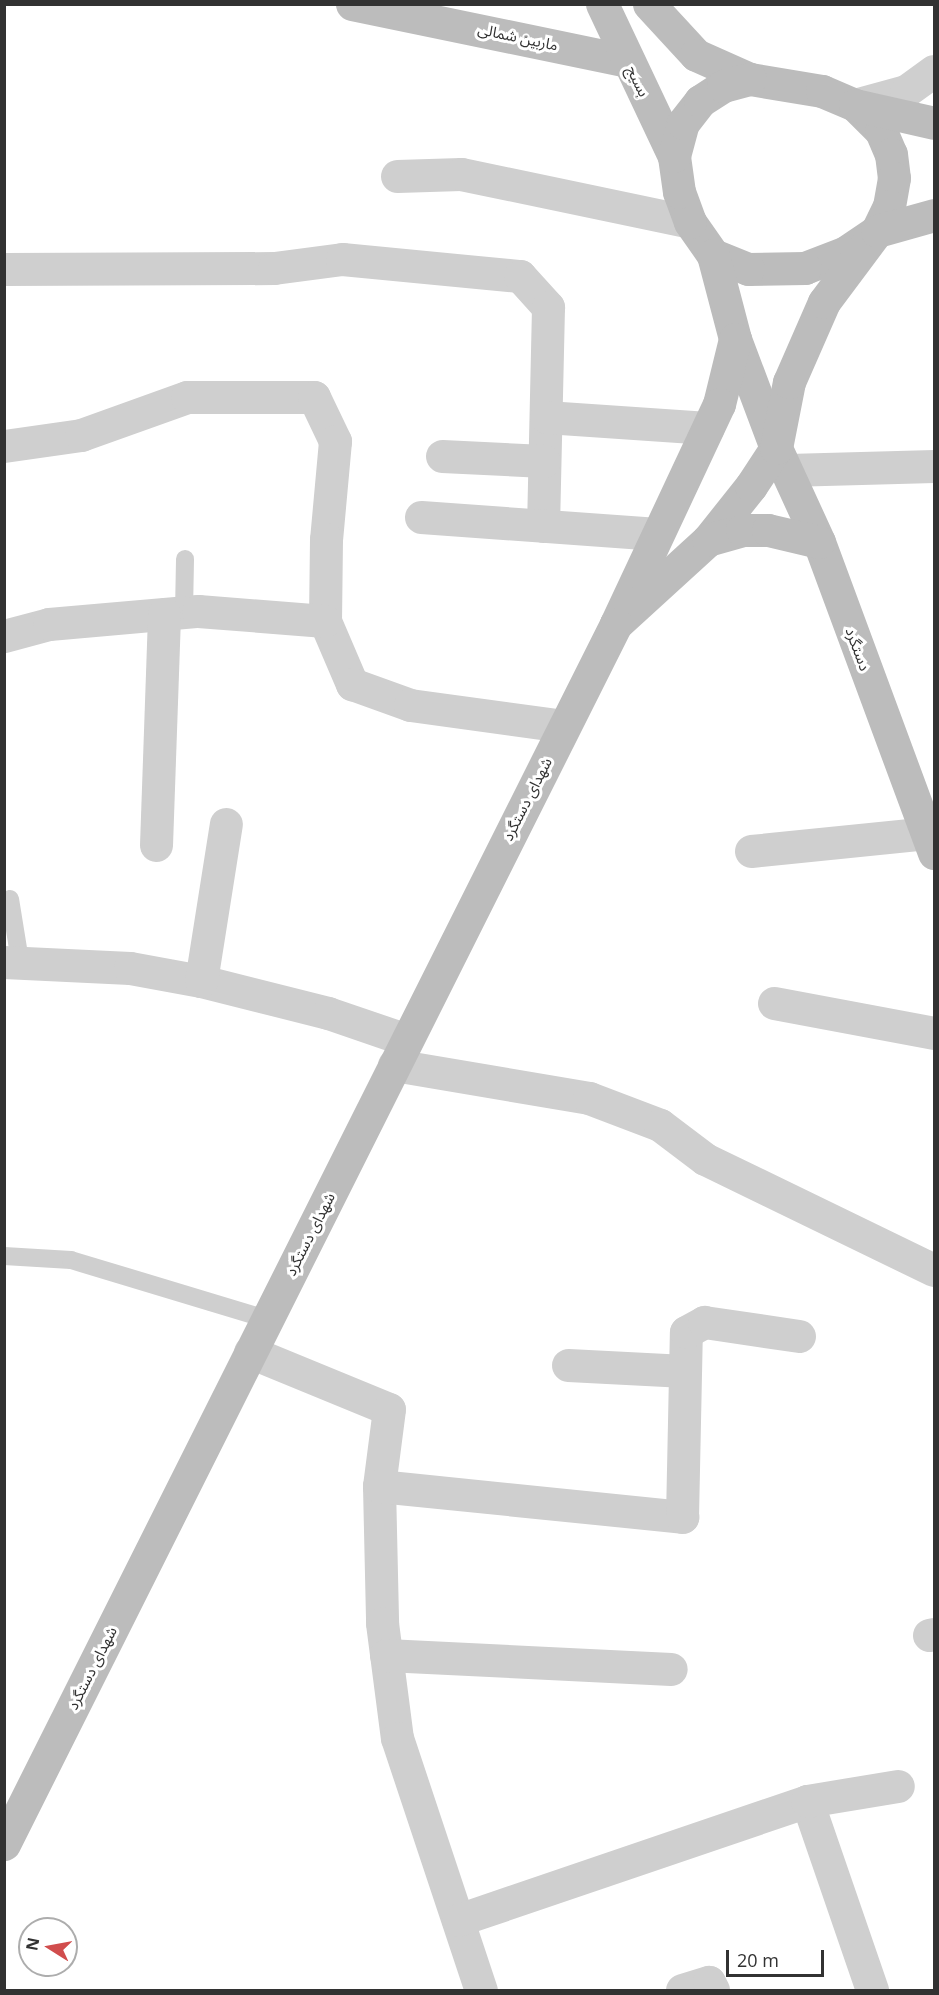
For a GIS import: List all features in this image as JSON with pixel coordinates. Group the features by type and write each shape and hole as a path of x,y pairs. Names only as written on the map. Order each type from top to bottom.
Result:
{"street":[{"name":"ماربین شمالی","path":"352,4 422,9 628,61"},
{"name":"بسیج","path":"603,4 674,156"},
{"path":"649,4 696,55 750,79 790,83 855,105 934,123"},
{"path":"855,105 906,91 934,71"},
{"path":"750,79 723,86 700,101 683,123 674,156 679,192 690,222 713,255 748,269 805,268 846,252 877,231 934,215"},
{"path":"855,105 881,132 891,154 894,178 889,206 877,231 824,302 789,382 782,459 934,466"},
{"path":"397,176 461,174 690,222"},
{"name":"دستگرد","path":"713,255 735,339 782,459 819,542 927,822"},
{"path":"4,269 274,268 342,259 520,276 548,307 543,526"},
{"name":"شهدای دستگرد","path":"4,1844 616,624 719,404 735,339"},
{"path":"4,446 81,435 187,397 314,397 335,441 326,539 325,621 352,684 410,705 563,726"},
{"path":"546,417 708,428"},
{"path":"442,456 544,461"},
{"name":"شهدای دستگرد","path":"616,624 708,540 782,459"},
{"path":"421,517 657,534"},
{"path":"708,540 742,530 768,530 819,542"},
{"path":"4,636 49,624 174,613 325,621"},
{"path":"156,845 174,613"},
{"path":"752,851 927,822"},
{"path":"201,981 226,824"},
{"path":"12,962 130,968 201,981 328,1013 400,1052 589,1098 660,1125 705,1159 934,1270"},
{"path":"774,1003 934,1033"},
{"path":"379,1486 681,1516 686,1332 704,1322 799,1336"},
{"path":"250,1352 389,1410 379,1486 386,1655 397,1738 481,1990"},
{"path":"568,1365 685,1371"},
{"path":"386,1655 671,1669"},
{"path":"458,1920 807,1801 898,1786"},
{"path":"807,1801 872,1990"},
{"path":"682,1990 709,1982 713,1990"}],"lane":[{"path":"174,613 185,559"},
{"path":"10,899 12,962"},
{"path":"4,1256 72,1260 267,1319"}]}
